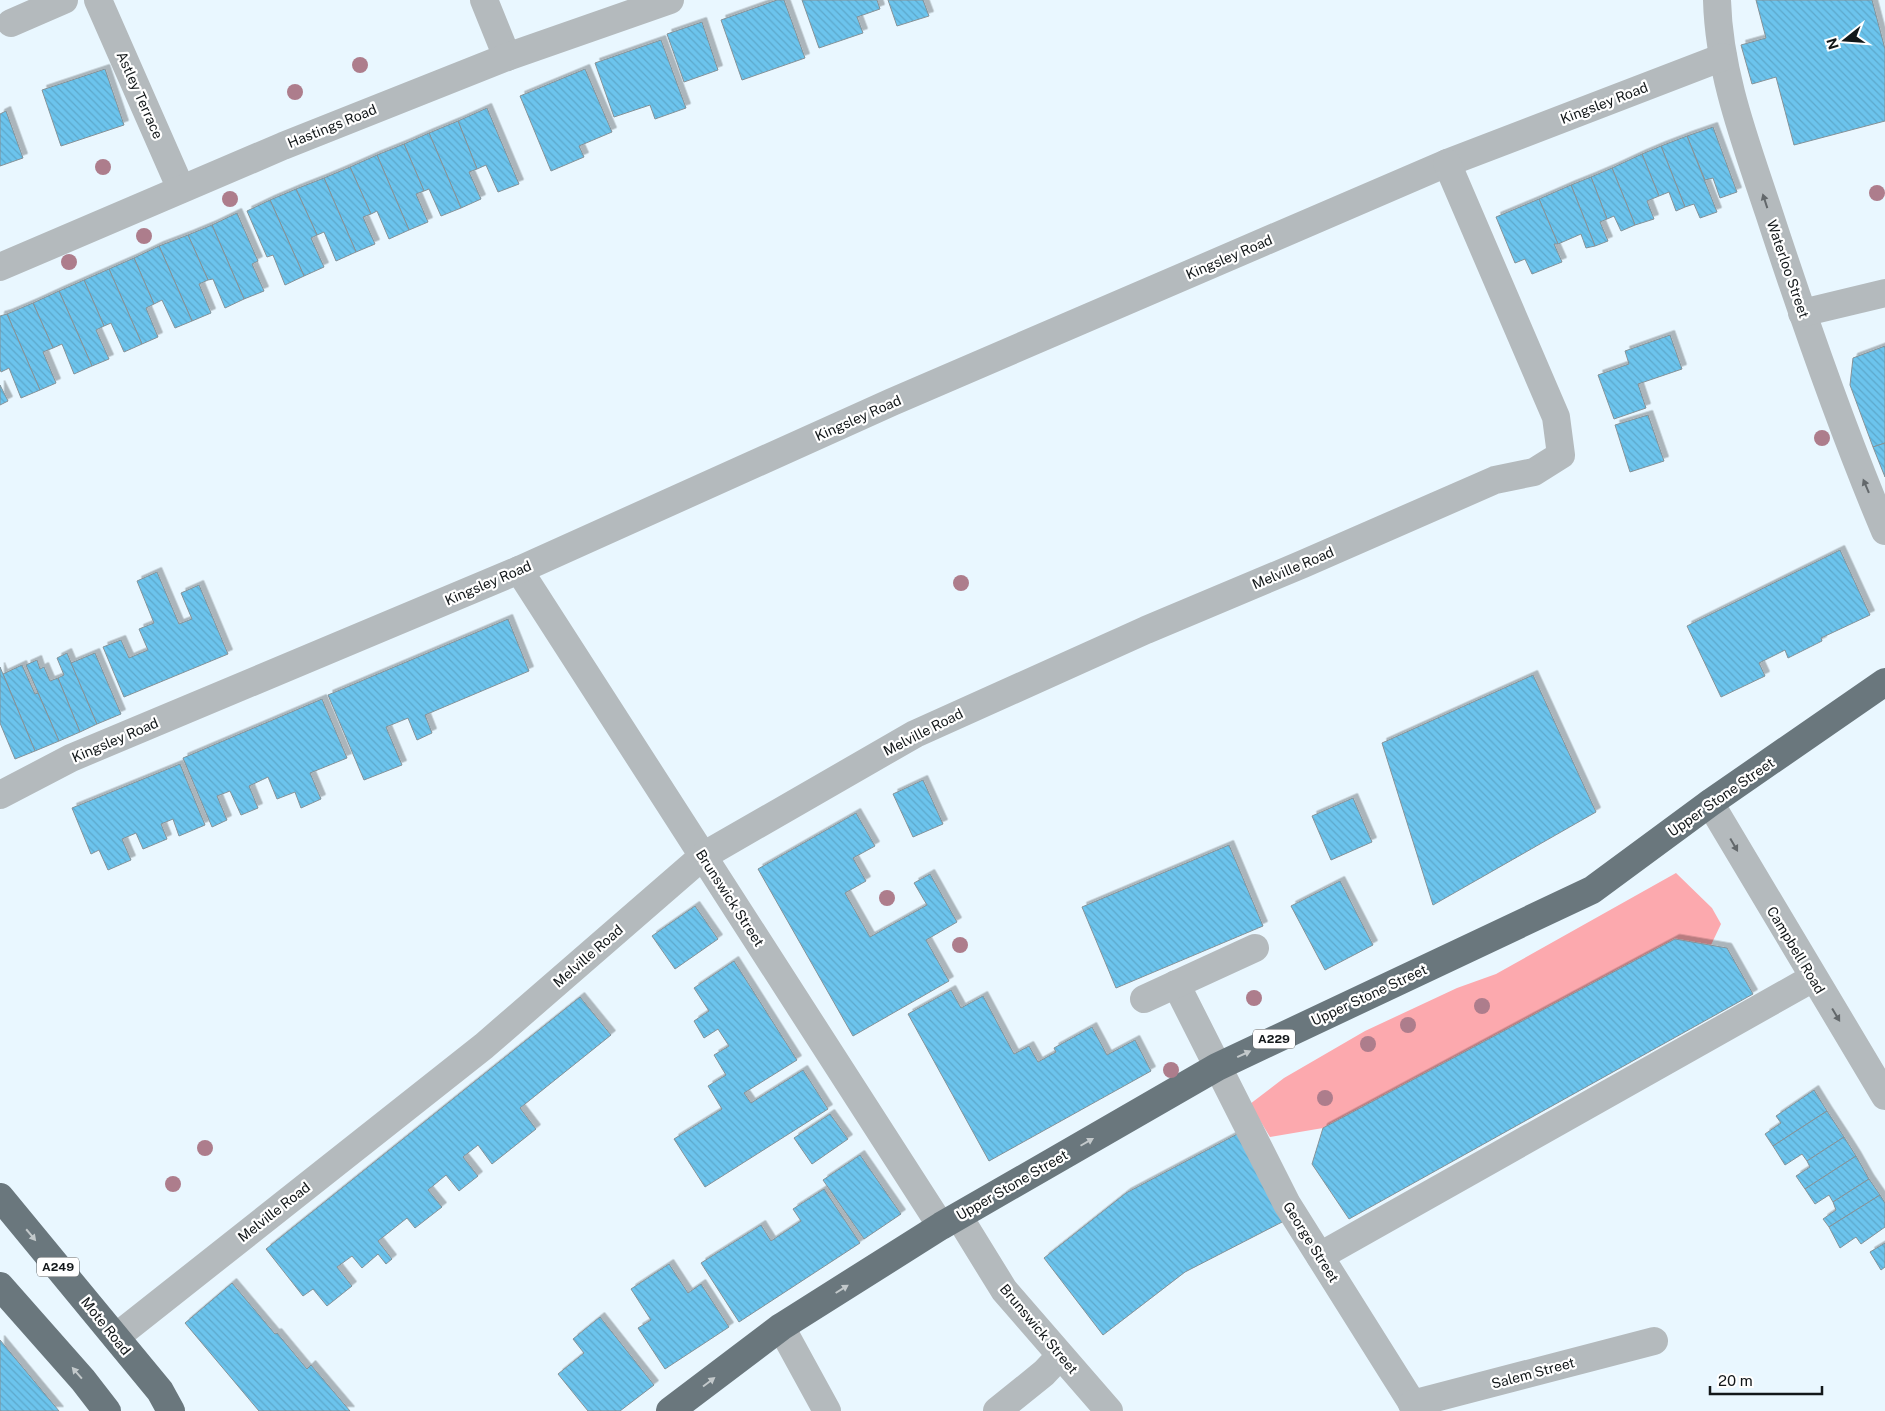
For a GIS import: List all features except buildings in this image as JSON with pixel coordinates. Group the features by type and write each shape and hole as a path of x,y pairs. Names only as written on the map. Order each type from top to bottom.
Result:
{"highway":[{"name":"Upper Stone Street","path":"670,1411 781,1327 950,1222 1217,1066 1592,890 1710,803 1885,682"},
{"name":"Mote Road","path":"0,1197 116,1337 166,1401"},
{"path":"0,1286 83,1380 107,1411"},
{"name":"A249","path":"166,1401 184,1411"}],"street":[{"path":"10,23 64,0"},
{"name":"Astley Terrace","path":"98,0 181,189"},
{"path":"484,0 507,56"},
{"name":"Hastings Road","path":"0,267 283,146 507,56 670,0"},
{"name":"Waterloo Street","path":"1718,0 1718,27 1732,100 1802,313 1858,466 1885,531"},
{"name":"Kingsley Road","path":"0,795 71,758 519,570 892,402 1447,163 1723,57"},
{"name":"Melville Road","path":"116,1337 484,1046 703,856 915,734 1146,630 1304,564 1496,480 1534,472 1561,455 1556,417 1447,163"},
{"path":"1802,313 1885,293"},
{"name":"Brunswick Street","path":"519,570 703,856 950,1222 1004,1290 1109,1411"},
{"name":"Campbell Road","path":"1710,803 1885,1096"},
{"path":"1144,999 1255,948"},
{"path":"1320,1256 1813,978"},
{"name":"George Street","path":"1176,984 1287,1204 1415,1408"},
{"path":"781,1327 827,1411"},
{"name":"Salem Street","path":"1415,1408 1654,1341"},
{"path":"997,1411 1044,1372 1060,1356"}],"shaded area":[{"path":"1676,873 1712,908 1721,924 1711,945 1675,939 1323,1128 1270,1137 1250,1104 1284,1078 1365,1031 1457,988 1496,974"}]}
